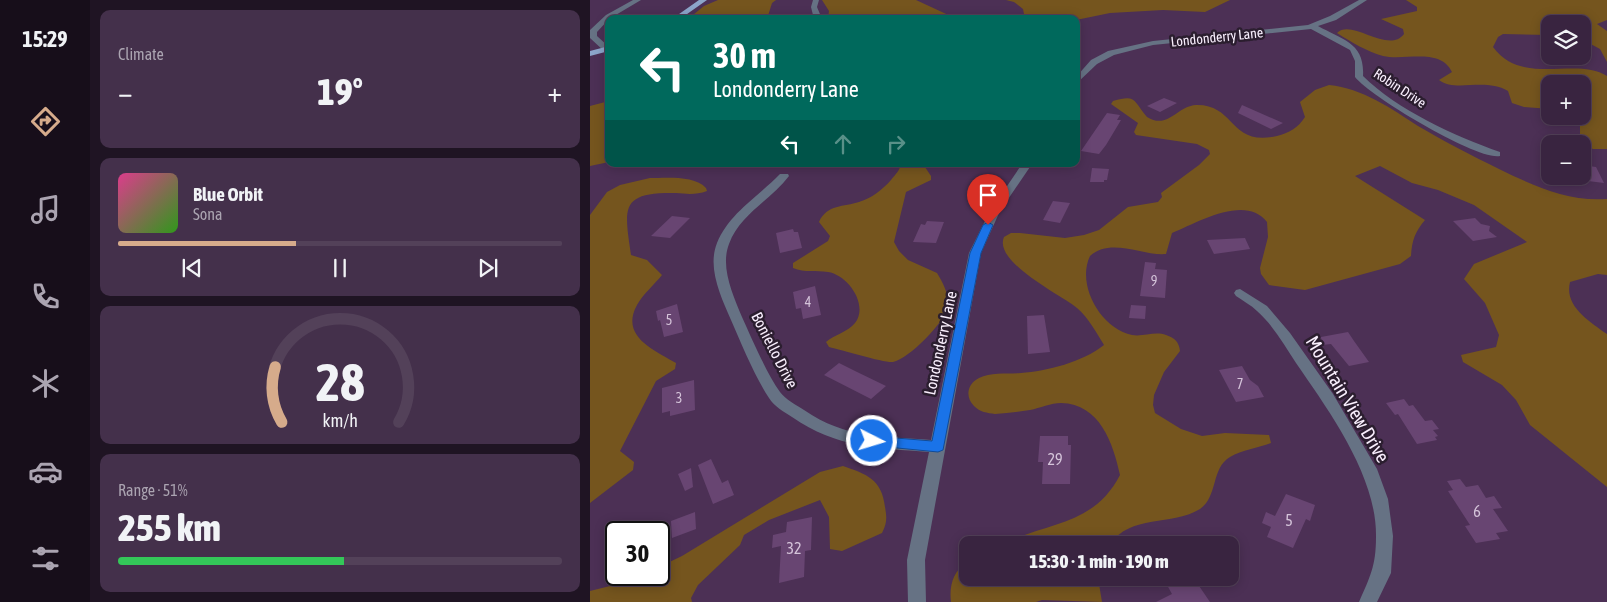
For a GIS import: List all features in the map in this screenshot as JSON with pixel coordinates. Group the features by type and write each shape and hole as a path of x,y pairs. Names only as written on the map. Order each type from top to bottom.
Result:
{"main road":[{"path":"682,15 704,0"},
{"path":"590,54 605,49"}],"street":[{"path":"612,15 638,0"},
{"path":"816,0 814,7 817,15"},
{"name":"Londonderry Lane","path":"1080,78 1094,62 1111,53 1132,47 1312,26 1333,18 1364,0"},
{"path":"605,20 593,32 593,37 605,46"},
{"name":"Robin Drive","path":"1312,26 1353,48 1357,53 1359,76 1376,93 1472,146 1497,154"},
{"name":"Londonderry Lane","path":"917,602 916,560 975,253 996,211 1025,167"},
{"name":"Boniello Drive","path":"784,176 735,223 725,240 720,255 722,277 729,295 775,396 786,406 823,428 855,440 938,447"},
{"name":"Mountain View Drive","path":"1240,293 1263,309 1285,336 1328,398 1369,469 1380,499 1384,536 1382,573 1368,602"}],"shaded area":[{"path":"718,0 776,0 772,3 768,15 693,15 704,6"},
{"path":"822,0 916,0 948,15 828,15 829,11"},
{"path":"1006,0 1230,0 1205,12 1163,10 1110,13 1080,19 1080,15 1024,15 1023,9 1014,2"},
{"path":"1406,0 1607,0 1607,20 1597,24 1607,31 1607,62 1600,49 1591,44 1591,15 1541,15 1541,35 1503,34 1498,37 1493,47 1505,59 1519,66 1581,69 1595,71 1607,76 1607,149 1591,148 1591,135 1580,135 1579,125 1591,125 1591,75 1541,75 1541,108 1524,107 1512,103 1508,91 1499,87 1446,84 1439,80 1452,72 1446,64 1439,60 1421,56 1383,56 1337,33 1344,30 1352,30 1389,41 1397,39 1404,34 1403,29 1381,19 1417,11 1417,7"},
{"path":"1329,85 1353,90 1376,100 1448,143 1524,181 1564,195 1578,198 1607,199 1607,275 1598,274 1570,282 1569,291 1574,306 1607,334 1607,487 1530,425 1516,400 1502,385 1463,362 1461,355 1496,347 1499,335 1485,303 1464,279 1474,264 1527,242 1474,205 1438,190 1412,183 1380,166 1355,176 1425,220 1415,236 1411,256 1400,264 1305,290 1269,285 1261,274 1260,268 1268,237 1267,222 1258,214 1247,210 1221,213 1172,233 1166,254 1107,248 1090,256 1086,280 1089,292 1101,315 1110,324 1132,335 1166,335 1174,339 1179,345 1180,351 1164,372 1154,395 1153,405 1155,413 1181,429 1202,436 1225,433 1269,435 1271,443 1230,457 1224,462 1206,504 1189,514 1140,524 1117,536 1022,536 1083,514 1109,492 1120,475 1109,438 1095,418 1086,410 1074,405 1061,403 1030,410 995,414 981,411 969,399 970,387 975,381 984,376 1053,368 1075,361 1104,345 1092,326 1077,308 1018,267 1003,247 1004,237 1011,233 1020,233 1065,238 1099,230 1128,207 1158,202 1162,197 1161,193 1199,165 1210,154 1209,150 1197,144 1136,135 1134,132 1138,123 1111,104 1113,101 1126,98 1134,100 1147,117 1161,121 1189,106 1209,106 1227,117 1241,131 1250,136 1261,138 1281,135 1296,127 1305,117 1300,102 1315,90"},
{"path":"605,102 605,163 590,166 590,106"},
{"path":"900,167 925,167 931,176 931,180 906,192 894,242 899,251 908,260 937,273 947,293 948,306 941,321 917,347 900,359 888,362 829,347 826,342 849,329 855,323 859,316 858,300 849,285 835,274 797,270 793,268 793,263 828,241 830,236 819,222 822,216 836,207 859,202 872,196 891,180"},
{"path":"650,178 687,179 701,184 707,191 695,194 658,193 644,196 635,200 627,214 631,255 647,260 662,275 645,293 637,305 633,316 633,325 641,341 676,363 675,369 656,381 620,451 634,462 633,470 590,503 590,215 607,192 620,185"},
{"path":"843,466 872,479 880,490 886,511 886,523 882,533 842,551 830,549 829,517 820,500 769,520 744,535 740,545 698,585 691,598 692,602 590,602 590,591 610,586 670,586 670,562 820,472"},
{"path":"958,570 959,586 1099,586 1102,602 1042,600 1036,602 951,602 953,580"}],"building":[{"path":"1164,98 1177,103 1160,112 1147,106"},
{"path":"1242,105 1283,123 1271,129 1238,113"},
{"path":"1107,113 1120,115 1117,120 1121,120 1106,145 1099,154 1081,151"},
{"path":"1591,166 1596,167 1604,183 1591,181"},
{"path":"1092,168 1109,169 1107,180 1104,180 1104,182 1090,182"},
{"path":"1053,201 1070,203 1060,223 1043,220"},
{"path":"672,216 690,218 670,238 651,236"},
{"path":"1475,218 1481,224 1490,226 1489,231 1497,237 1473,241 1453,221"},
{"path":"927,221 944,222 936,243 913,242 921,224 925,225"},
{"path":"793,229 794,232 798,232 802,248 780,253 776,233"},
{"path":"1245,238 1250,249 1214,254 1207,240"},
{"path":"1145,262 1156,263 1155,269 1167,270 1165,298 1140,296"},
{"path":"815,286 821,315 803,319 801,308 796,309 793,292"},
{"path":"677,304 683,332 664,337 656,311"},
{"path":"1131,305 1146,306 1145,319 1129,318"},
{"path":"1044,315 1050,352 1028,354 1027,316"},
{"path":"1348,332 1369,362 1349,366 1331,344 1322,345 1321,337"},
{"path":"839,363 886,386 871,399 824,375"},
{"path":"1242,366 1250,380 1258,386 1264,397 1236,402 1219,370"},
{"path":"694,380 695,410 670,416 670,411 662,413 662,388"},
{"path":"1404,399 1409,406 1413,405 1425,421 1432,420 1439,429 1433,430 1438,436 1435,437 1437,440 1417,444 1398,414 1395,415 1386,403"},
{"path":"1040,436 1068,436 1068,445 1071,445 1070,484 1042,484 1043,462 1038,462"},
{"path":"711,459 722,483 728,480 734,495 713,504 698,465"},
{"path":"691,468 693,487 685,491 678,474"},
{"path":"1460,479 1466,487 1478,485 1486,498 1494,496 1502,508 1493,509 1508,531 1496,533 1500,539 1476,543 1465,526 1470,525 1448,491 1453,490 1447,481"},
{"path":"1286,494 1315,505 1310,521 1306,519 1293,548 1267,537 1271,527 1262,523 1266,512 1275,516"},
{"path":"695,512 696,529 672,538 671,521"},
{"path":"812,517 811,550 805,551 804,577 779,583 781,546 772,548 773,535 786,532 787,522"},
{"path":"1168,586 1199,586 1210,602 1156,602 1172,594"}],"route":[{"path":"872,441 938,447 949,379 975,253 988,225"}]}
